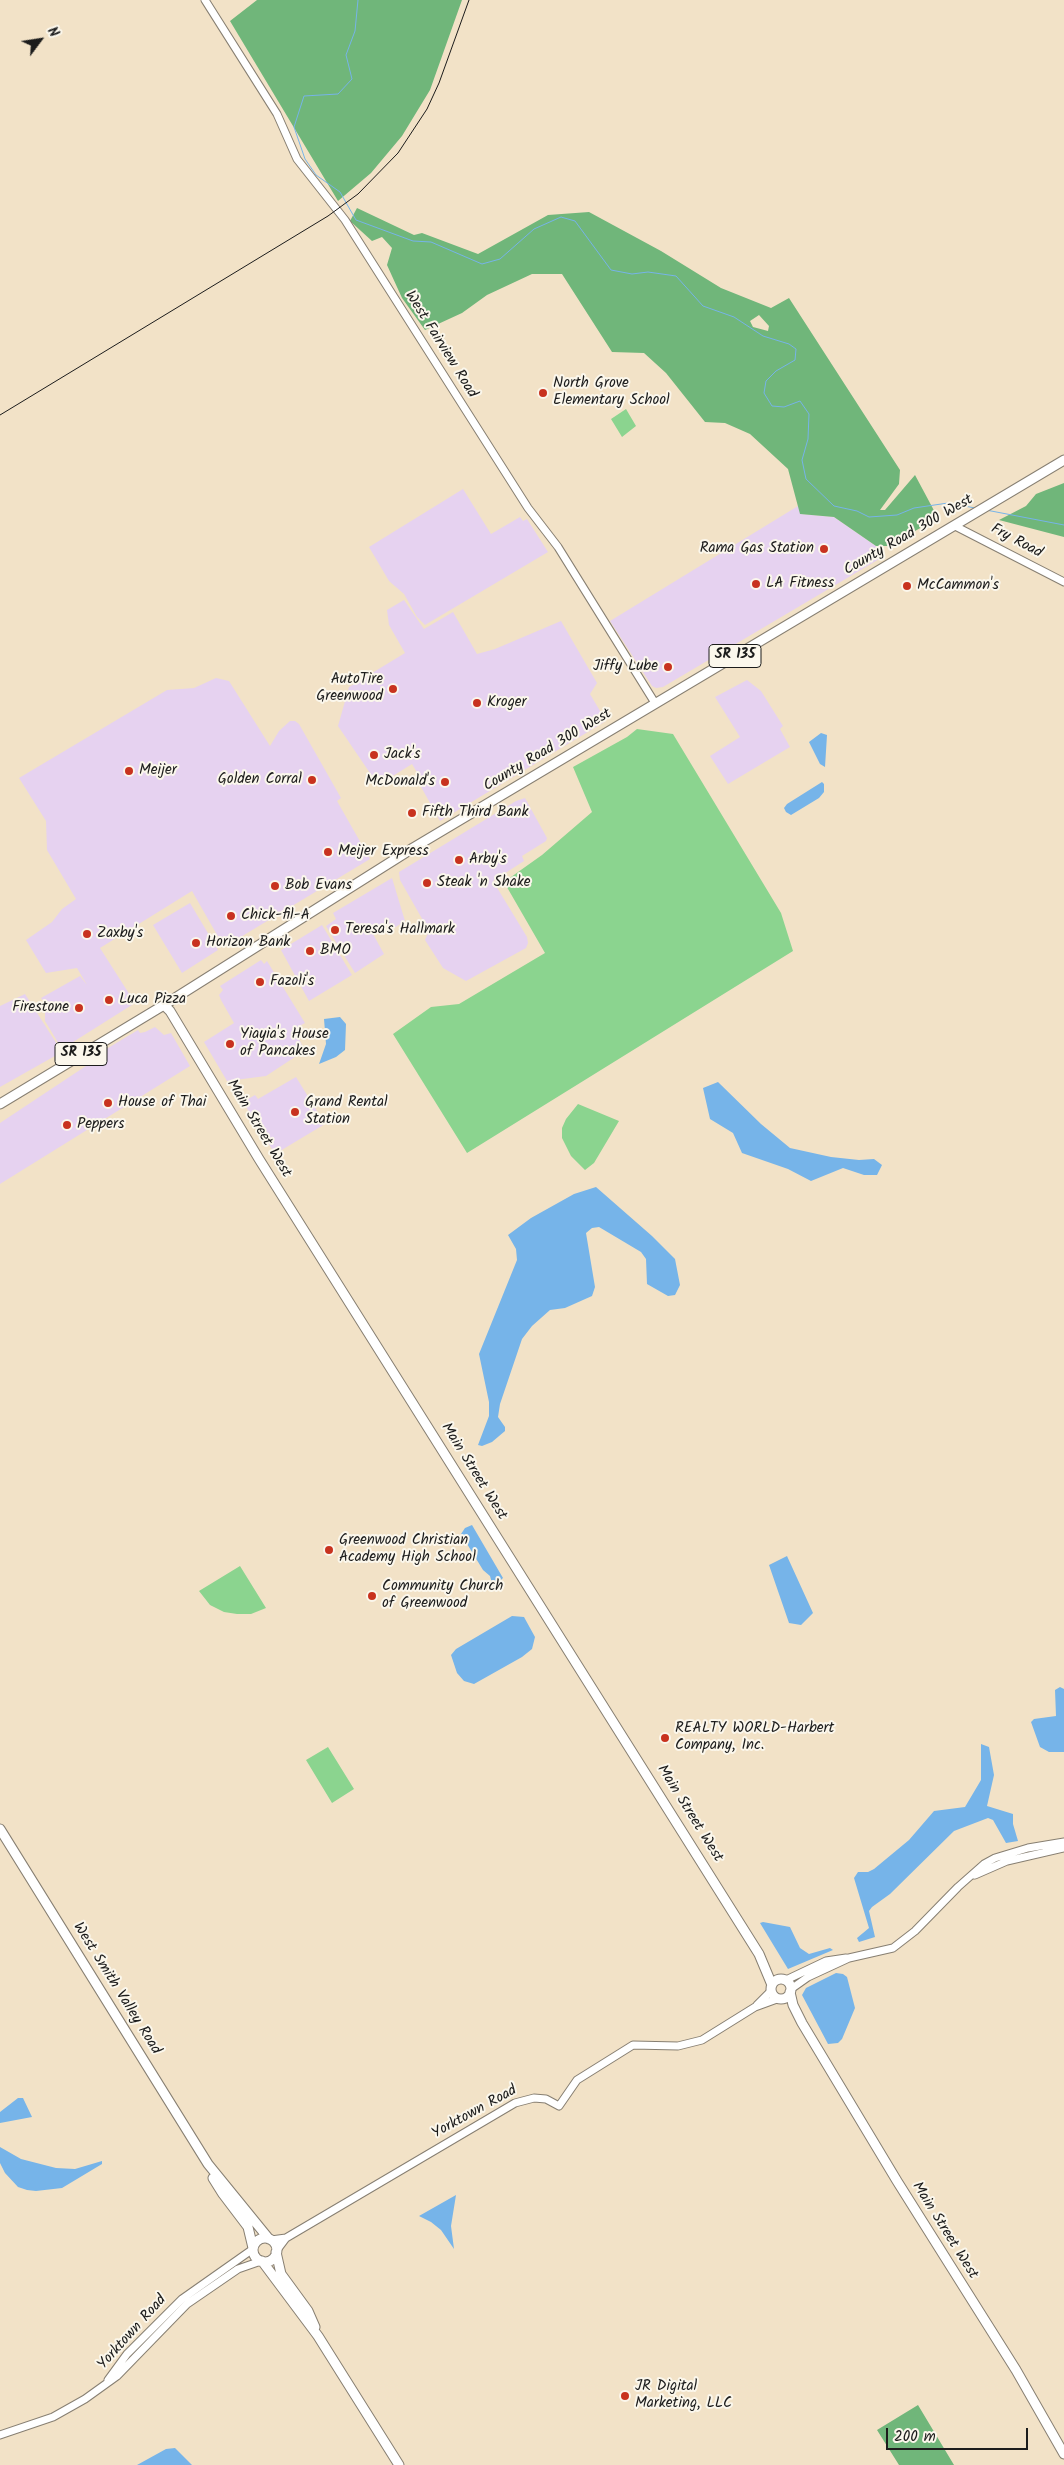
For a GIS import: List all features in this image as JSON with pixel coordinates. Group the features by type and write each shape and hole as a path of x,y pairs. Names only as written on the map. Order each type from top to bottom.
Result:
{"main road":[{"name":"County Road 300 West","path":"0,1104 164,1004 328,900 1064,460"},
{"name":"Main Street West","path":"164,1004 259,1159 759,1954 791,1990 793,2005 802,2023 897,2181 1016,2370 1064,2454"},
{"name":"West Smith Valley Road","path":"0,1829 208,2164 256,2226 270,2239"},
{"name":"Main Street West","path":"759,1954 771,1988 778,1999 802,2023"},
{"path":"771,1988 783,1979"},
{"path":"778,1999 786,1998 791,1990"},
{"name":"West Smith Valley Road","path":"208,2164 220,2190 248,2228 253,2248"},
{"path":"318,2336 308,2311 281,2274 276,2251 270,2239 259,2239 253,2248 255,2256 262,2261 318,2336 400,2465"},
{"path":"262,2261 271,2260 276,2251"}],"street":[{"name":"West Fairview Road","path":"205,0 277,114 297,159 345,220 528,508 558,547 655,703"},
{"name":"Fry Road","path":"955,526 1064,582"},
{"path":"791,1990 808,1977 849,1958 893,1948 915,1931 958,1887 984,1864 996,1858 1038,1846 1064,1842"},
{"path":"972,1875 978,1875 1007,1861 1064,1848"},
{"path":"783,1979 826,1961 839,1957 849,1958"},
{"name":"Yorktown Road","path":"755,2007 771,1988"},
{"name":"Yorktown Road","path":"276,2251 286,2238 515,2103 534,2098 546,2099 559,2106 577,2080 633,2045 678,2046 702,2040 755,2007 778,1999"},
{"name":"Yorktown Road","path":"270,2239 286,2238"},
{"name":"Yorktown Road","path":"106,2383 112,2372 127,2354 174,2306 253,2248"},
{"name":"Yorktown Road","path":"0,2435 53,2417 85,2399 117,2376 187,2304 238,2268 262,2261"}],"shaded area":[{"path":"463,489 491,534 520,517 523,521 527,519 548,552 425,625 417,617 404,594 389,581 369,547"},
{"path":"798,506 801,514 834,517 876,546 881,558 663,687 656,688 652,686 610,621"},
{"path":"404,600 424,629 453,612 477,654 495,649 561,621 597,683 590,694 606,721 440,821 420,785 421,779 412,764 388,779 380,781 374,779 338,726 349,687 405,653 389,625 387,610"},
{"path":"216,678 229,681 270,746 279,731 290,721 295,721 299,724 341,798 337,801 370,859 224,947 192,891 100,948 135,1003 62,1049 45,1021 45,1003 41,998 80,976 87,985 77,968 46,973 26,940 52,922 62,909 76,899 47,850 46,821 19,778 167,690 194,688"},
{"path":"747,680 761,691 783,726 780,729 790,747 728,784 710,756 740,737 715,697"},
{"path":"525,798 547,838 546,841 522,856 524,861 493,881 527,937 528,943 526,948 466,981 443,968 425,940 429,931 400,880 399,872 516,801"},
{"path":"392,878 405,921 394,928 391,923 373,934 384,954 355,973 326,926 336,919 333,913"},
{"path":"190,903 218,950 182,973 153,925"},
{"path":"322,925 352,975 309,1001 281,950"},
{"path":"261,960 264,964 267,961 305,1023 294,1029 302,1045 301,1053 266,1076 227,1081 204,1042 234,1023 219,995 223,990 220,986"},
{"path":"25,994 62,1052 0,1087 0,1006"},
{"path":"155,1027 164,1035 171,1033 190,1066 0,1184 0,1123 104,1054 103,1051 138,1030 140,1033"},
{"path":"296,1077 325,1124 275,1154 243,1102 255,1095 258,1099"}],"green space":[{"path":"257,0 462,0 430,90 402,136 371,173 338,201 230,21"},
{"path":"357,208 414,235 422,233 478,254 548,215 589,212 661,251 721,288 771,308 789,298 900,470 899,484 880,510 885,510 915,475 938,518 915,531 905,533 889,546 876,546 834,517 800,514 788,469 750,434 725,423 705,422 666,373 644,353 612,352 562,274 532,274 487,295 462,313 425,330 402,298 387,265 392,248 382,237 372,241 350,221","holes":["759,315 769,326 768,331 753,327 750,321"]},
{"path":"626,409 636,426 622,437 611,419"},
{"path":"1064,483 1064,537 999,520 1026,506 1036,494"},
{"path":"637,729 673,734 781,913 793,951 467,1153 393,1034 431,1007 459,1004 545,953 504,882 542,855 592,812 573,767 627,737"},
{"path":"578,1104 619,1121 594,1163 585,1170 571,1156 562,1138 562,1128 566,1119"},
{"path":"240,1566 266,1608 251,1614 224,1612 210,1605 199,1591"},
{"path":"328,1747 354,1789 332,1803 306,1760"},
{"path":"918,2405 954,2465 899,2465 877,2430"}],"water":[{"path":"821,733 827,735 825,767 820,764 809,742"},
{"path":"822,782 824,784 824,792 819,798 791,815 786,812 784,808 787,804"},
{"path":"340,1017 346,1024 345,1050 336,1057 319,1064 326,1044 324,1019"},
{"path":"718,1082 761,1124 790,1148 831,1157 859,1160 874,1159 882,1165 877,1175 864,1175 843,1168 811,1181 788,1169 742,1153 733,1133 710,1119 703,1088"},
{"path":"596,1187 652,1236 675,1259 680,1285 675,1295 668,1296 647,1284 646,1259 641,1252 599,1227 592,1228 586,1233 595,1287 592,1296 565,1308 550,1310 532,1326 522,1339 500,1404 498,1417 505,1427 505,1431 492,1442 482,1446 478,1445 489,1416 489,1402 479,1354 517,1260 516,1249 508,1235 531,1218 574,1194"},
{"path":"472,1525 503,1578 493,1587 490,1576 483,1570 461,1534 465,1528"},
{"path":"787,1556 813,1613 801,1625 789,1623 769,1565"},
{"path":"512,1616 524,1617 535,1637 532,1649 522,1657 474,1684 464,1681 457,1673 451,1655 456,1649"},
{"path":"1060,1687 1064,1689 1064,1752 1049,1752 1040,1747 1031,1722 1034,1719 1056,1716 1055,1690"},
{"path":"981,1744 989,1747 994,1775 987,1806 1013,1814 1013,1824 1018,1841 1006,1843 993,1820 988,1818 954,1831 890,1894 872,1907 869,1911 875,1937 859,1942 857,1938 869,1928 854,1878 858,1872 868,1872 874,1869 909,1840 934,1811 965,1807 981,1780"},
{"path":"760,1923 790,1927 800,1948 809,1954 830,1948 833,1950 788,1969"},
{"path":"836,1973 847,1977 855,2008 842,2039 838,2043 828,2044 802,1995 806,1988"},
{"path":"18,2098 23,2098 32,2117 0,2123 0,2112"},
{"path":"0,2147 21,2159 56,2168 75,2169 102,2161 102,2164 62,2188 36,2191 27,2190 18,2187 5,2173 0,2163"},
{"path":"456,2195 451,2226 454,2249 441,2230 419,2216"},
{"path":"175,2448 192,2465 137,2465 166,2449"}],"waterway":[{"path":"358,0 355,31 346,55 352,79 338,94 304,96 294,127 305,159 316,175 340,192 356,220 413,241 431,242 482,264 500,259 534,229 561,217 575,221 611,270 632,274 648,272 676,276 703,306 734,317 763,336 789,344 796,349 795,360 776,371 766,381 764,393 772,406 784,407 800,401 809,414 808,439 802,460 806,479 834,506 857,511 869,517 897,515 914,508 948,503 975,508"},
{"path":"986,510 1064,525"}],"railway":[{"path":"0,415 328,216 358,194 398,153 427,109 439,83 469,0"}],"place":[{"name":"North Grove Elementary School","path":"543,393"},
{"name":"Rama Gas Station","path":"824,549"},
{"name":"LA Fitness","path":"756,584"},
{"name":"McCammon's","path":"907,586"},
{"name":"Jiffy Lube","path":"668,667"},
{"name":"AutoTire Greenwood","path":"393,689"},
{"name":"Kroger","path":"477,703"},
{"name":"Jack's","path":"374,755"},
{"name":"Meijer","path":"129,771"},
{"name":"Golden Corral","path":"312,780"},
{"name":"McDonald's","path":"445,782"},
{"name":"Fifth Third Bank","path":"412,813"},
{"name":"Meijer Express","path":"328,852"},
{"name":"Arby's","path":"459,860"},
{"name":"Steak 'n Shake","path":"427,883"},
{"name":"Bob Evans","path":"275,886"},
{"name":"Chick-fil-A","path":"231,916"},
{"name":"Teresa's Hallmark","path":"335,930"},
{"name":"Zaxby's","path":"87,934"},
{"name":"Horizon Bank","path":"196,943"},
{"name":"BMO","path":"310,951"},
{"name":"Fazoli's","path":"260,982"},
{"name":"Luca Pizza","path":"109,1000"},
{"name":"Firestone","path":"79,1008"},
{"name":"Yiayia's House of Pancakes","path":"230,1044"},
{"name":"House of Thai","path":"108,1103"},
{"name":"Grand Rental Station","path":"295,1112"},
{"name":"Peppers","path":"67,1125"},
{"name":"Greenwood Christian Academy High School","path":"329,1550"},
{"name":"Community Church of Greenwood","path":"372,1596"},
{"name":"REALTY WORLD-Harbert Company, Inc.","path":"665,1738"},
{"name":"JR Digital Marketing, LLC","path":"625,2396"}]}
